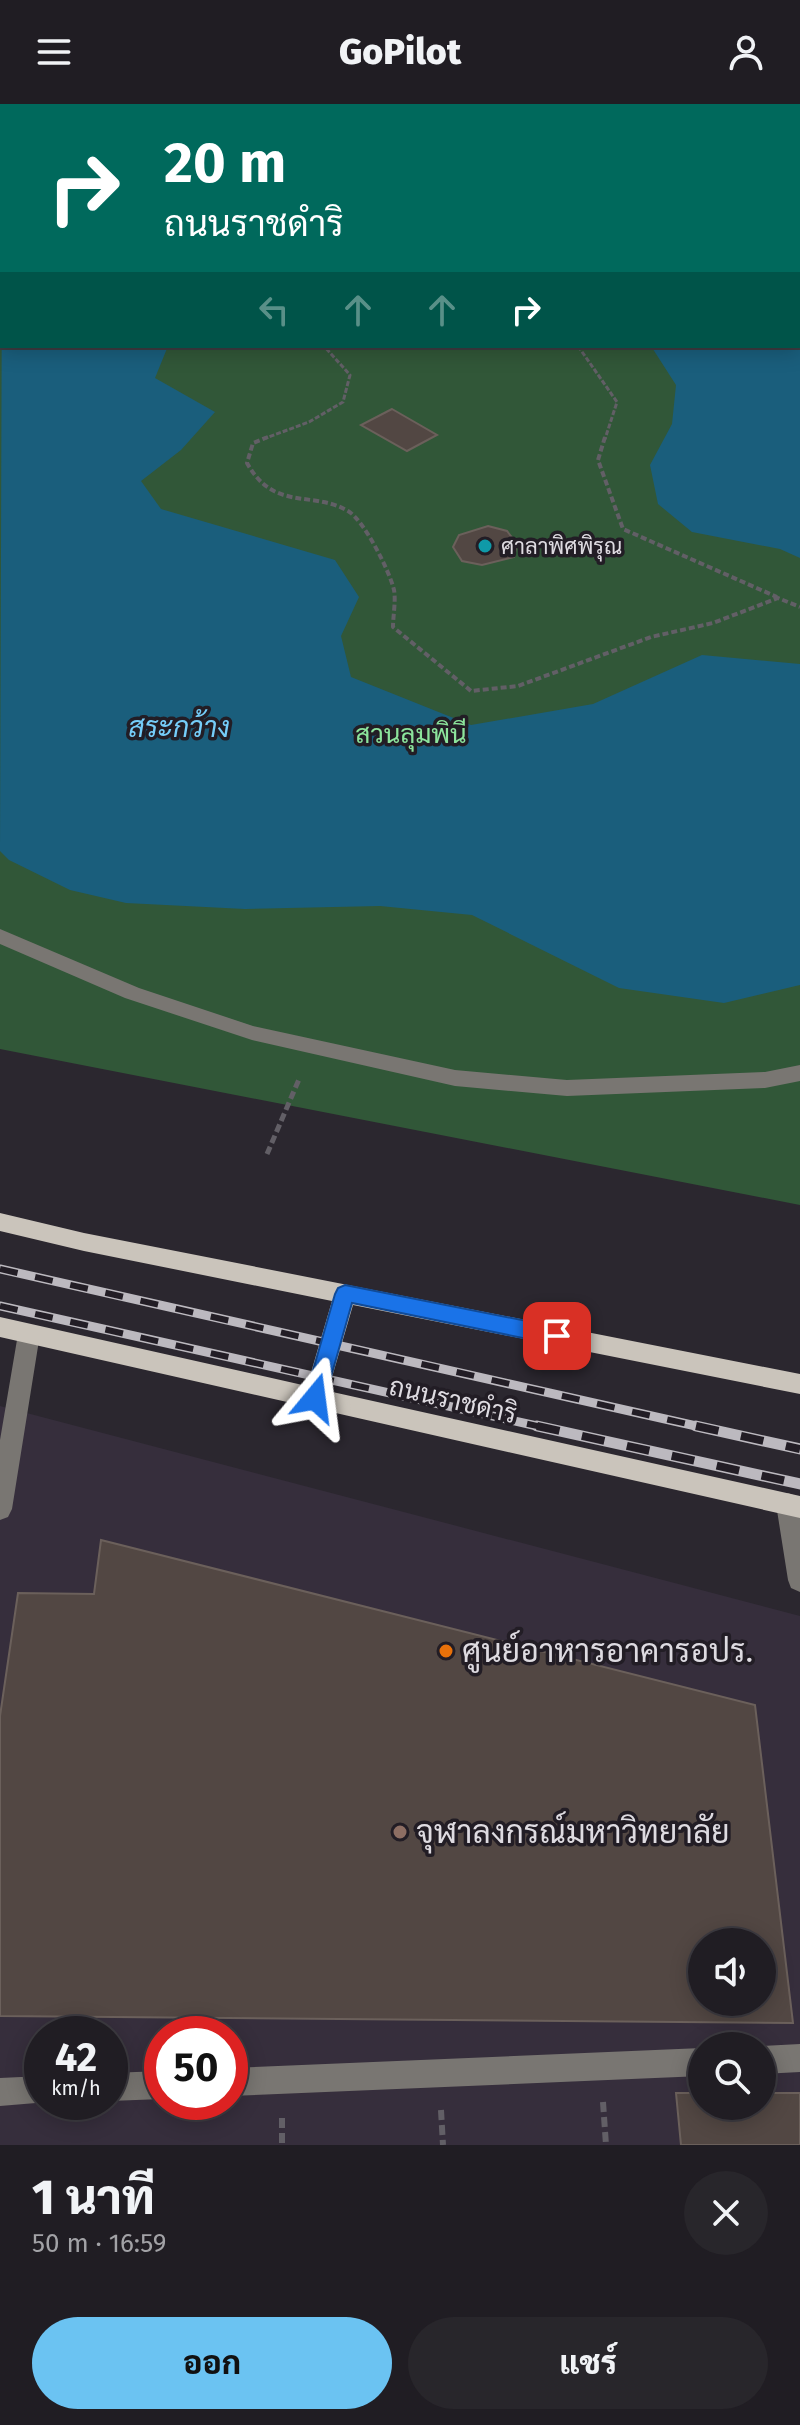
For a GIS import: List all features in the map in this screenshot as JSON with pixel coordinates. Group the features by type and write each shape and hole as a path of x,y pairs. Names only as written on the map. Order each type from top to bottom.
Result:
{"main road":[{"path":"0,1222 84,1242 800,1384"},
{"path":"315,1398 345,1294"},
{"name":"ถนนราชดำริ","path":"0,1327 794,1505"}],"street":[{"path":"0,936 132,993 252,1033 455,1078 567,1088 765,1080 800,1073"},
{"path":"0,1509 29,1334"},
{"path":"794,1505 800,1580"},
{"path":"776,2059 800,2058"},
{"path":"248,2081 688,2063"},
{"path":"0,2092 24,2091"}],"path":[{"path":"327,348 350,375 343,402 309,422 253,443 247,463 253,474 273,492 347,510 364,524 394,590 393,627 471,691 518,686 651,637 713,623 778,598"},
{"path":"579,348 617,402 598,460 623,529 800,607"},
{"path":"267,1154 313,1046"}],"shaded area":[{"name":"จุฬาลงกรณ์มหาวิทยาลัย","path":"0,1406 800,1616 800,2145 0,2145"}],"green space":[{"name":"สวนลุมพินี","path":"0,348 800,348 800,1205 0,1049"}],"water":[{"name":"สระกว้าง","path":"2,348 167,348 155,378 215,412 181,450 141,481 161,509 335,560 359,597 341,636 351,677 471,725 593,704 702,655 800,664 800,985 724,1003 619,988 472,915 380,906 245,909 126,903 70,890 9,860 0,851"},
{"path":"652,348 800,348 800,558 780,549 692,532 658,504 650,465 672,424 676,385"}],"building":[{"path":"392,409 437,435 407,451 361,425"},
{"name":"ศาลาพิศพิรุณ","path":"488,526 507,531 517,544 514,557 482,565 462,561 453,547 459,535"},
{"name":"จุฬาลงกรณ์มหาวิทยาลัย","path":"101,1540 755,1705 793,2023 0,2016 0,1716 18,1593 94,1594"},
{"path":"676,2093 688,2093 688,2120 776,2120 776,2093 800,2093 800,2145 681,2145"}],"railway":[{"path":"0,1269 703,1428"},
{"path":"0,1306 541,1427"},
{"path":"696,1426 703,1428"},
{"path":"541,1427 800,1484"},
{"path":"541,1427 546,1428"},
{"path":"703,1428 800,1449"}],"place":[{"name":"ศาลาพิศพิรุณ","path":"485,546"},
{"name":"ศูนย์อาหารอาคารอปร.","path":"446,1651"},
{"name":"จุฬาลงกรณ์มหาวิทยาลัย","path":"400,1832"}],"route":[{"path":"315,1398 345,1294 557,1336"}]}
